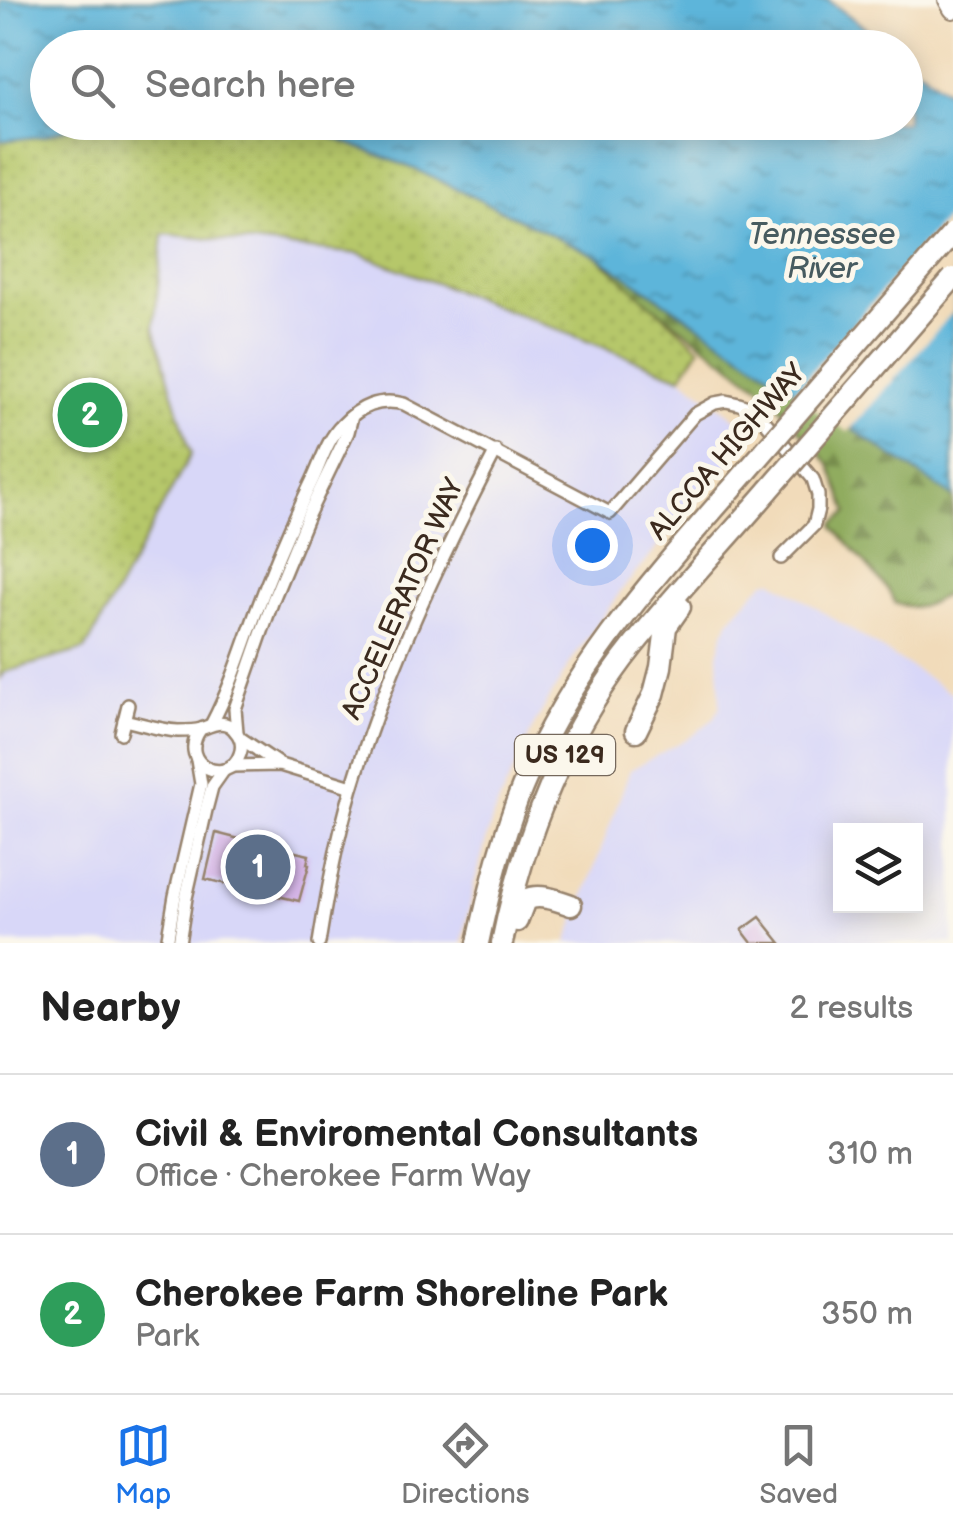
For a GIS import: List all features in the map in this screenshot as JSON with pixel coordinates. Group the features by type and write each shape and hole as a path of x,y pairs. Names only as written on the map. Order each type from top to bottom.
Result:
{"highway":[{"name":"ALCOA HIGHWAY","path":"478,943 521,790 570,693 603,642 953,233"},
{"name":"ALCOA HIGHWAY","path":"502,943 512,897 552,780 585,718 632,648 953,278"},
{"path":"636,731 654,694 666,627 742,533 746,516"},
{"path":"513,943 525,900 551,898 571,905"}],"main road":[{"path":"948,0 953,8"}],"street":[{"path":"167,943 200,784 193,744 221,706 298,508 339,427 366,406 379,402 404,404 610,513 694,414 715,402 739,404 763,419 813,479 818,495 814,525 780,558"},
{"path":"179,943 212,787 240,753 235,710 273,600 352,416"},
{"name":"ACCELERATOR WAY","path":"318,943 352,787 403,644 496,452"},
{"path":"121,734 128,705"},
{"path":"124,720 172,731 226,724 280,764 352,787"},
{"path":"172,731 209,769 280,764"}],"shaded area":[{"path":"163,234 360,254 681,377 755,433 623,588 572,660 535,723 493,816 462,943 0,943 0,679 5,672 86,649 191,454 154,328"},
{"path":"772,580 953,694 953,943 567,943 630,770 694,735 715,717 720,706 718,654 732,617 765,581"}],"green space":[{"path":"30,138 340,140 417,170 597,256 700,348 681,377 360,254 163,234 154,328 191,454 86,649 5,672 0,679 0,141"},
{"path":"597,256 953,497 953,591 920,606 895,603 835,528 834,524 848,512 830,465 764,390 649,303"}],"water":[{"path":"0,0 828,0 868,30 30,30 30,138 0,141"},
{"name":"Tennessee River","path":"923,72 953,95 953,497 597,256 417,170 340,140 923,140"}],"pier":[{"path":"953,210 953,312 848,432 792,394"}],"building":[{"path":"216,833 243,840 244,836 257,838 256,843 309,855 299,901 205,879"},
{"path":"760,917 781,943 752,943 742,930"}],"place":[{"name":"Cherokee Farm Shoreline Park","path":"90,415"},
{"name":"Civil & Enviromental Consultants","path":"258,867"}]}
